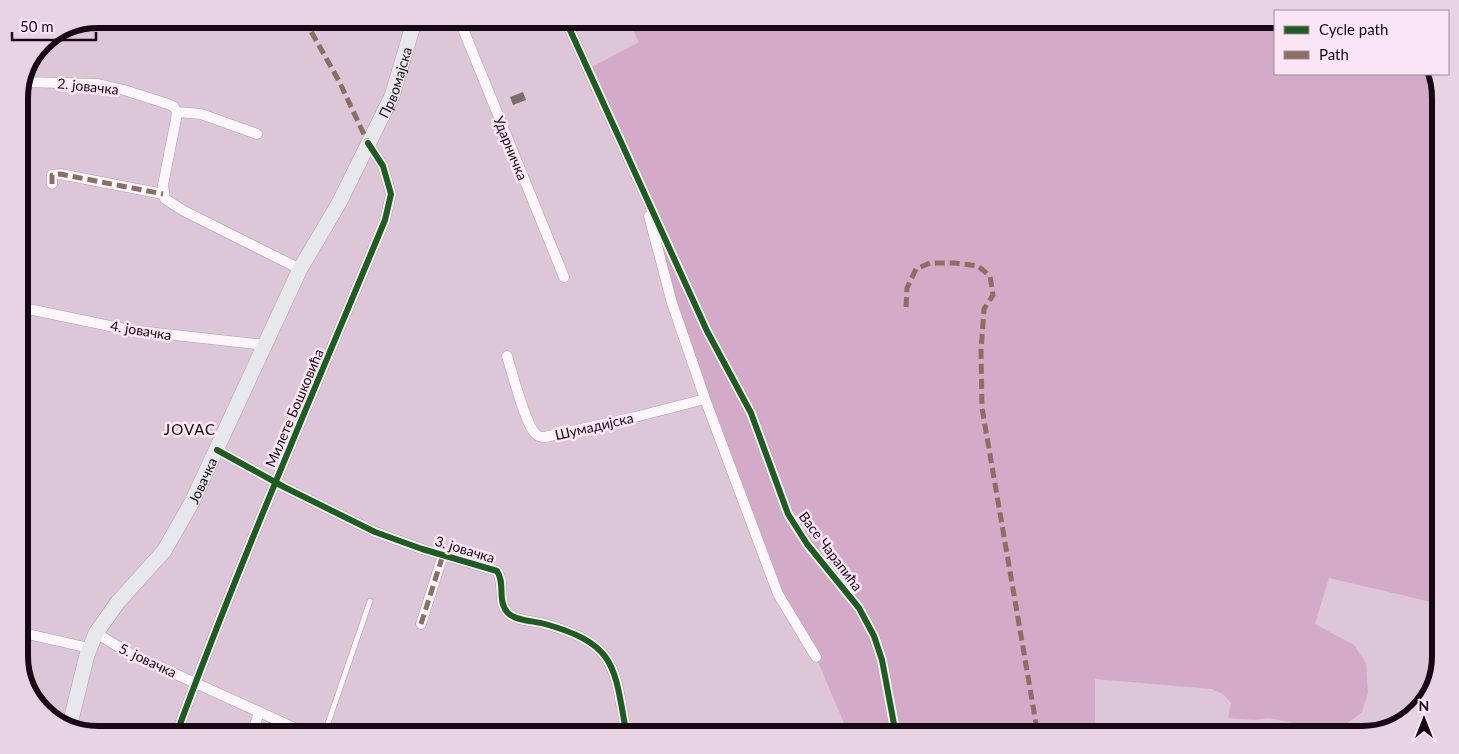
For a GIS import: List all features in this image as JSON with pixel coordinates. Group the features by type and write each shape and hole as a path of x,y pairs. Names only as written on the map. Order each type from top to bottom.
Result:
{"main road":[{"name":"Првомајска","path":"368,143 392,96 412,28"},
{"name":"Јовачка","path":"71,721 89,648 96,633 108,614 164,551 192,502 300,269 339,203 368,143"}],"street":[{"name":"Ударничка","path":"463,28 564,277"},
{"path":"569,28 642,188 672,303 705,399 778,594 816,657"},
{"name":"2. јовачка","path":"30,82 67,82 107,86 168,104 174,107 176,112 201,114 257,134"},
{"path":"176,112 175,127 163,185 165,199 184,211 300,269"},
{"name":"Милете Бошковића","path":"179,726 276,482 385,220 391,194 383,166 368,143"},
{"path":"52,184 52,175 60,174 163,194"},
{"name":"Васе Чарапића","path":"642,188 706,331 751,413 788,514 807,544 859,608 874,636 882,660 894,726"},
{"name":"4. јовачка","path":"28,309 129,330 265,345"},
{"name":"Шумадијска","path":"507,356 529,422 534,433 539,437 625,419 705,399"},
{"name":"3. јовачка","path":"217,450 375,532 497,571 502,582 502,604 512,616 568,631 597,647 609,661 625,726"},
{"name":"3. јовачка","path":"420,624 443,555"},
{"name":"5. јовачка","path":"96,633 127,652 290,726"},
{"path":"28,634 89,648"},
{"path":"255,726 259,712"}],"lane":[{"path":"327,726 370,601"}],"shaded area":[{"path":"632,28 1274,28 1274,75 1428,75 1431,93 1432,602 1329,578 1315,624 1354,645 1366,663 1368,693 1362,712 1345,725 1336,726 1307,726 1269,718 1254,720 1228,718 1231,703 1224,695 1212,689 1095,679 1095,726 845,726 816,657 778,594 705,399 642,188 588,69 639,42"}],"building":[{"path":"523,92 526,100 513,105 510,97"}],"marked path":[{"path":"309,28 339,81 368,143"},
{"path":"52,184 52,175 60,174 163,194"},
{"path":"906,307 907,288 916,269 930,263 955,263 978,266 990,276 993,295 984,309 981,351 982,408 1036,726"},
{"path":"421,624 443,555"}],"cycle path":[{"path":"569,28 707,331 751,413 788,514 807,544 859,608 874,636 882,660 894,726"},
{"path":"179,726 252,541 385,220 391,194 383,166 368,143"},
{"path":"217,450 284,487 375,532 422,549 497,571 500,576 503,604 509,614 568,632 586,640 599,649 608,660 614,673 625,726"}],"district":[{"name":"JOVAC","path":"190,429"}]}
